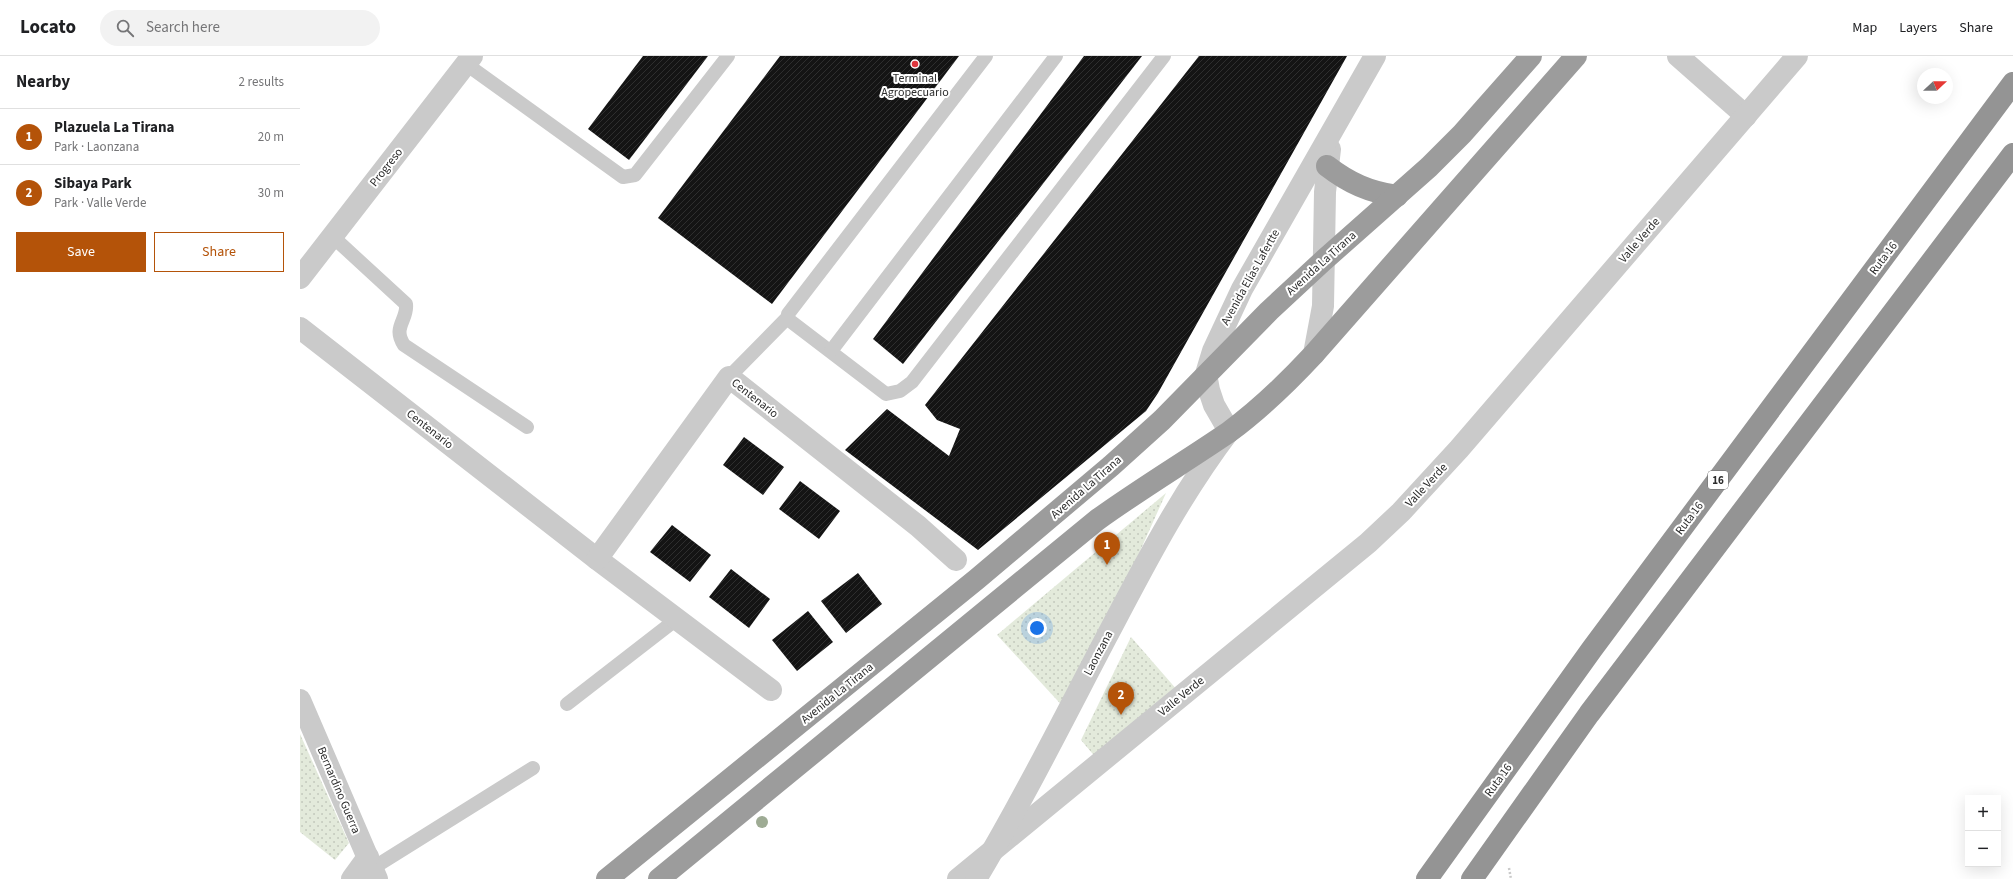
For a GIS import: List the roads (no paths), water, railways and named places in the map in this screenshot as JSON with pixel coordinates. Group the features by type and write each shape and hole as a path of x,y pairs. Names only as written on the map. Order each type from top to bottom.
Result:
{"highway":[{"name":"Avenida La Tirana","path":"607,879 1065,506 1162,420 1269,311 1429,167 1462,134 1531,56"},
{"path":"659,879 1097,520 1229,432 1273,396 1314,354 1576,56"},
{"name":"Ruta 16","path":"1427,879 1592,650 2013,83"},
{"path":"1472,879 1589,714 2013,154"},
{"path":"1327,166 1358,187 1377,193 1397,196"}],"street":[{"name":"Avenida Elías Lafertte","path":"1206,374 1213,351 1231,309 1374,56"},
{"path":"1678,56 1746,116"},
{"name":"Valle Verde","path":"958,879 1368,543 1401,512 1459,449 1797,56"},
{"name":"Progreso","path":"300,278 469,60"},
{"name":"Avenida Elías Lafertte","path":"1314,354 1323,306 1324,218 1327,166 1333,130"},
{"name":"Centenario","path":"300,328 597,559 678,618 771,690"},
{"path":"1206,374 1214,405 1229,432"},
{"name":"Centenario","path":"597,559 729,377 918,526 956,560"},
{"name":"Laonzana","path":"976,879 993,850 1157,541 1188,488 1229,432"},
{"name":"Bernardino Guerra","path":"300,700 373,868"},
{"path":"352,879 373,868"}],"lane":[{"path":"469,60 623,177 635,175 728,56"},
{"path":"729,377 788,317 788,314 986,56"},
{"path":"831,351 1056,56"},
{"path":"788,317 789,320 886,394 900,391 912,382 1164,56"},
{"path":"332,236 406,304 399,336 404,345 527,427"},
{"path":"567,704 678,618"},
{"path":"373,868 533,768"}],"place":[{"name":"Terminal Agropecuario","path":"915,64"},
{"name":"Plazuela La Tirana","path":"1107,565"},
{"name":"Sibaya Park","path":"1121,715"}]}
